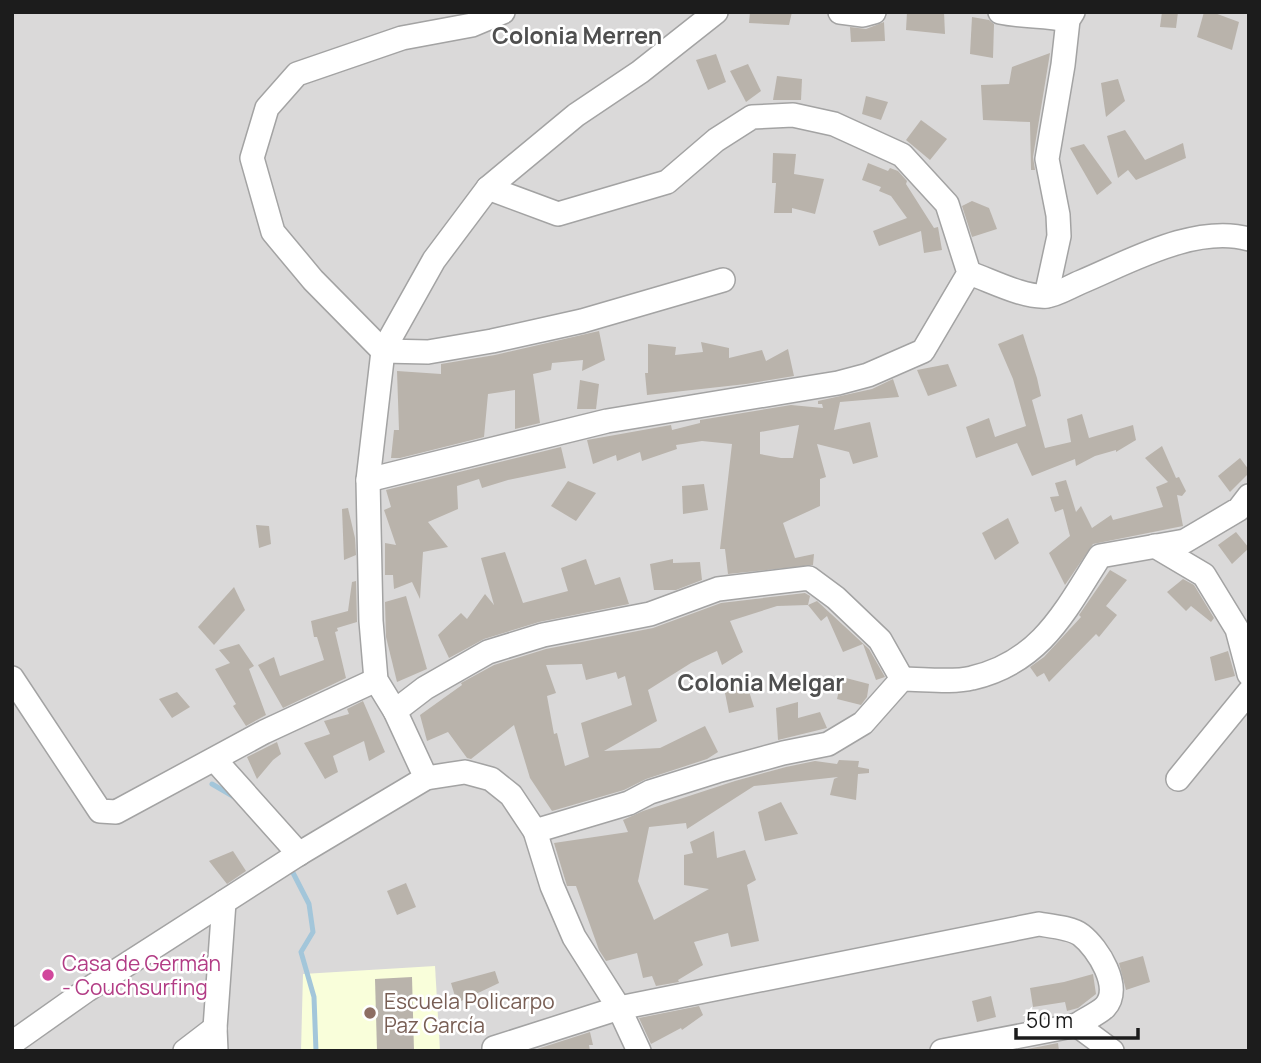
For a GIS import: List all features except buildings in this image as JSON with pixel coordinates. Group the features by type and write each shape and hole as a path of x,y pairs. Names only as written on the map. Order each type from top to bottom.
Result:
{"street":[{"path":"503,12 472,25 402,37 297,74 267,108 252,158 273,232 313,280 383,351 428,352 492,341 582,321 723,280"},
{"path":"426,778 395,711 376,680 371,621 368,480 383,351 434,260 488,188 576,115 640,72 716,12"},
{"path":"840,12 863,15 874,12"},
{"path":"1000,12 1020,16 1071,16 1047,159 1058,215 1059,236 1046,296"},
{"path":"368,480 607,421 838,383 868,375 923,351 969,273 947,204 902,155 834,124 793,115 752,117 716,140 667,182 558,214 488,188"},
{"path":"969,273 1020,292 1046,296 1158,249 1199,237 1239,236 1249,239"},
{"path":"536,831 629,803 650,792 717,771 783,752 828,744 863,723 902,679 971,679 1017,662 1053,630 1100,556 1185,541 1239,509 1249,496"},
{"path":"1155,546 1204,575 1237,629 1249,674"},
{"path":"395,711 425,688 488,652 543,635 650,614 718,589 809,578 836,598 880,640 902,679"},
{"path":"12,678 100,811 116,812 264,732 376,680"},
{"path":"1178,779 1249,692"},
{"path":"215,760 291,858"},
{"path":"12,1044 87,990 291,858 426,778 465,772 491,779 511,795 536,831 552,886 574,937 620,1008 639,1051"},
{"path":"185,1051 215,1040 224,902"},
{"path":"494,1048 620,1008 1039,923 1080,933 1107,968 1111,991 1106,1006 1077,1025 942,1051"},
{"path":"1077,1025 1112,1051"}],"shaded area":[{"path":"12,12 1249,12 1249,1051 12,1051"},
{"name":"Escuela Policarpo Paz García","path":"435,966 440,1051 301,1051 303,974"}],"waterway":[{"path":"212,784 236,798"},
{"path":"289,865 309,904 313,932 301,952 314,997 316,1051"}],"place":[{"name":"Casa de Germán - Couchsurfing","path":"48,975"},
{"name":"Escuela Policarpo Paz García","path":"370,1013"}],"district":[{"name":"Colonia Merren","path":"577,35"},
{"name":"Colonia Melgar","path":"761,682"}]}
